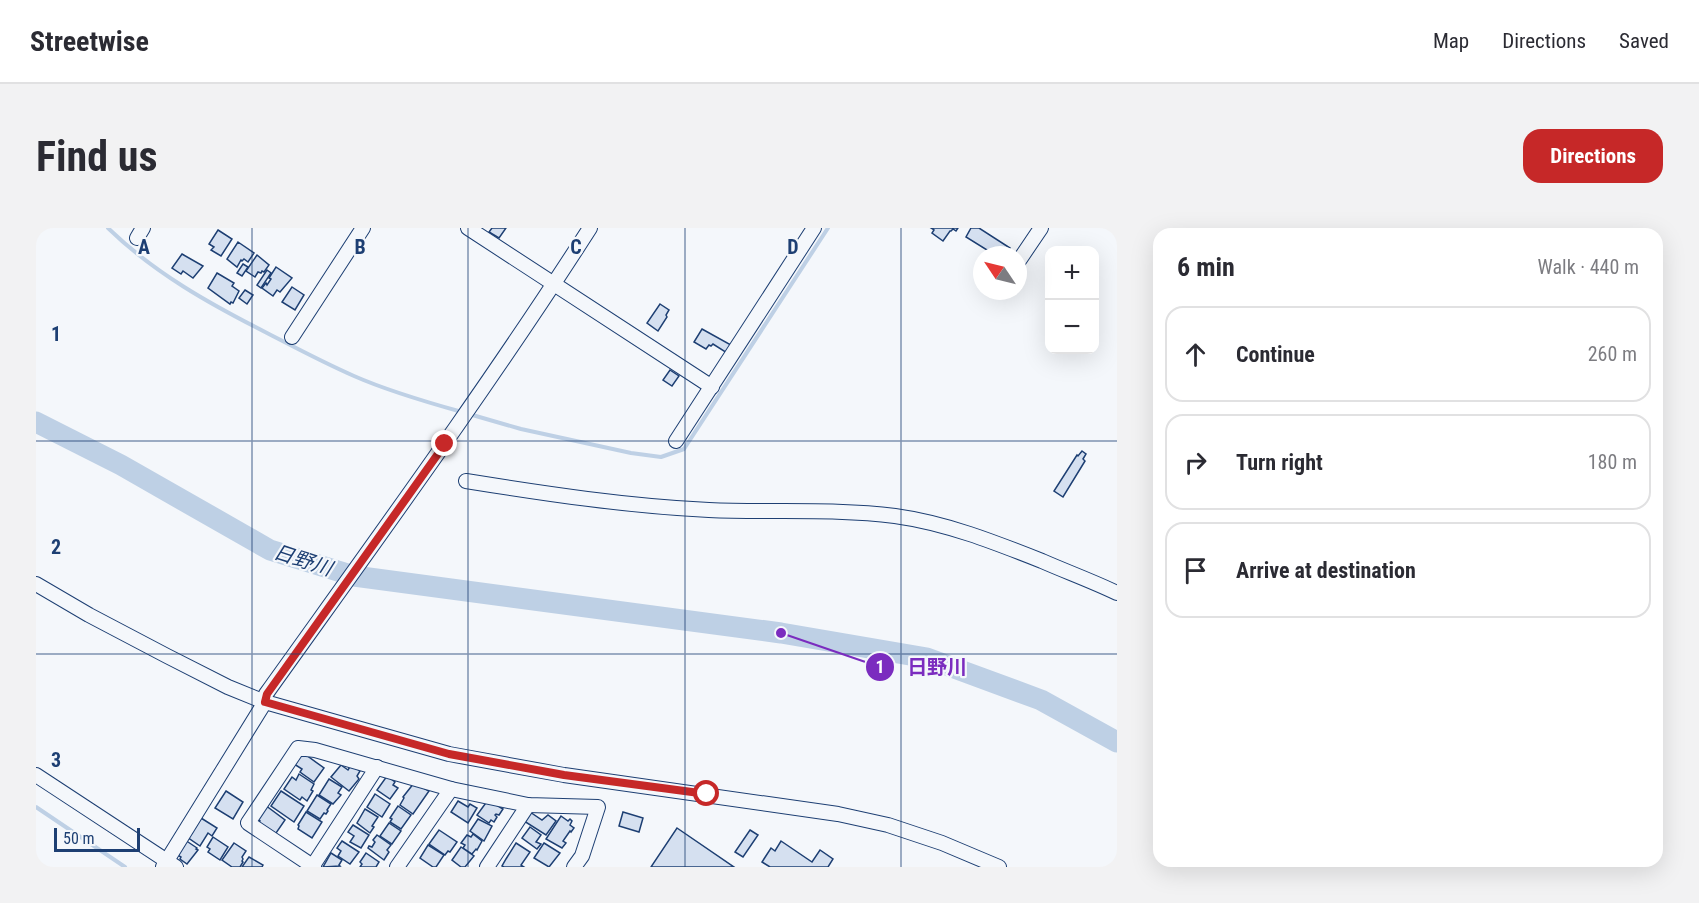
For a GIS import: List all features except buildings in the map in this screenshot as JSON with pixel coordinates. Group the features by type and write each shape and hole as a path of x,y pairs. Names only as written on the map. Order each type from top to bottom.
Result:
{"street":[{"path":"292,337 363,228"},
{"path":"468,228 712,387"},
{"path":"36,775 169,865 266,698 471,407 590,228"},
{"path":"676,441 814,228"},
{"path":"1027,249 1041,228"},
{"path":"466,481 580,499 673,508 854,512 895,516 973,535 1117,593"},
{"path":"36,584 89,615 228,687 449,754 564,775 838,814 878,823 942,843 999,867"},
{"path":"377,767 313,867 248,823 298,748 315,750 377,767 451,789 528,805 598,807 582,856 574,867"},
{"path":"398,867 451,789"},
{"path":"487,867 528,805"}],"waterway":[{"path":"108,228 144,259 183,286 321,361 407,396 462,412"},
{"path":"469,414 521,429 631,453 661,457 684,449 828,228"},
{"name":"日野川","path":"36,422 121,465 270,550 354,576 781,633 927,658 1041,700 1117,742"},
{"path":"36,807 125,867"}],"place":[{"name":"日野川","path":"781,633"}],"route":[{"path":"445,444 267,694 265,702 449,754 564,775 707,794"}]}
